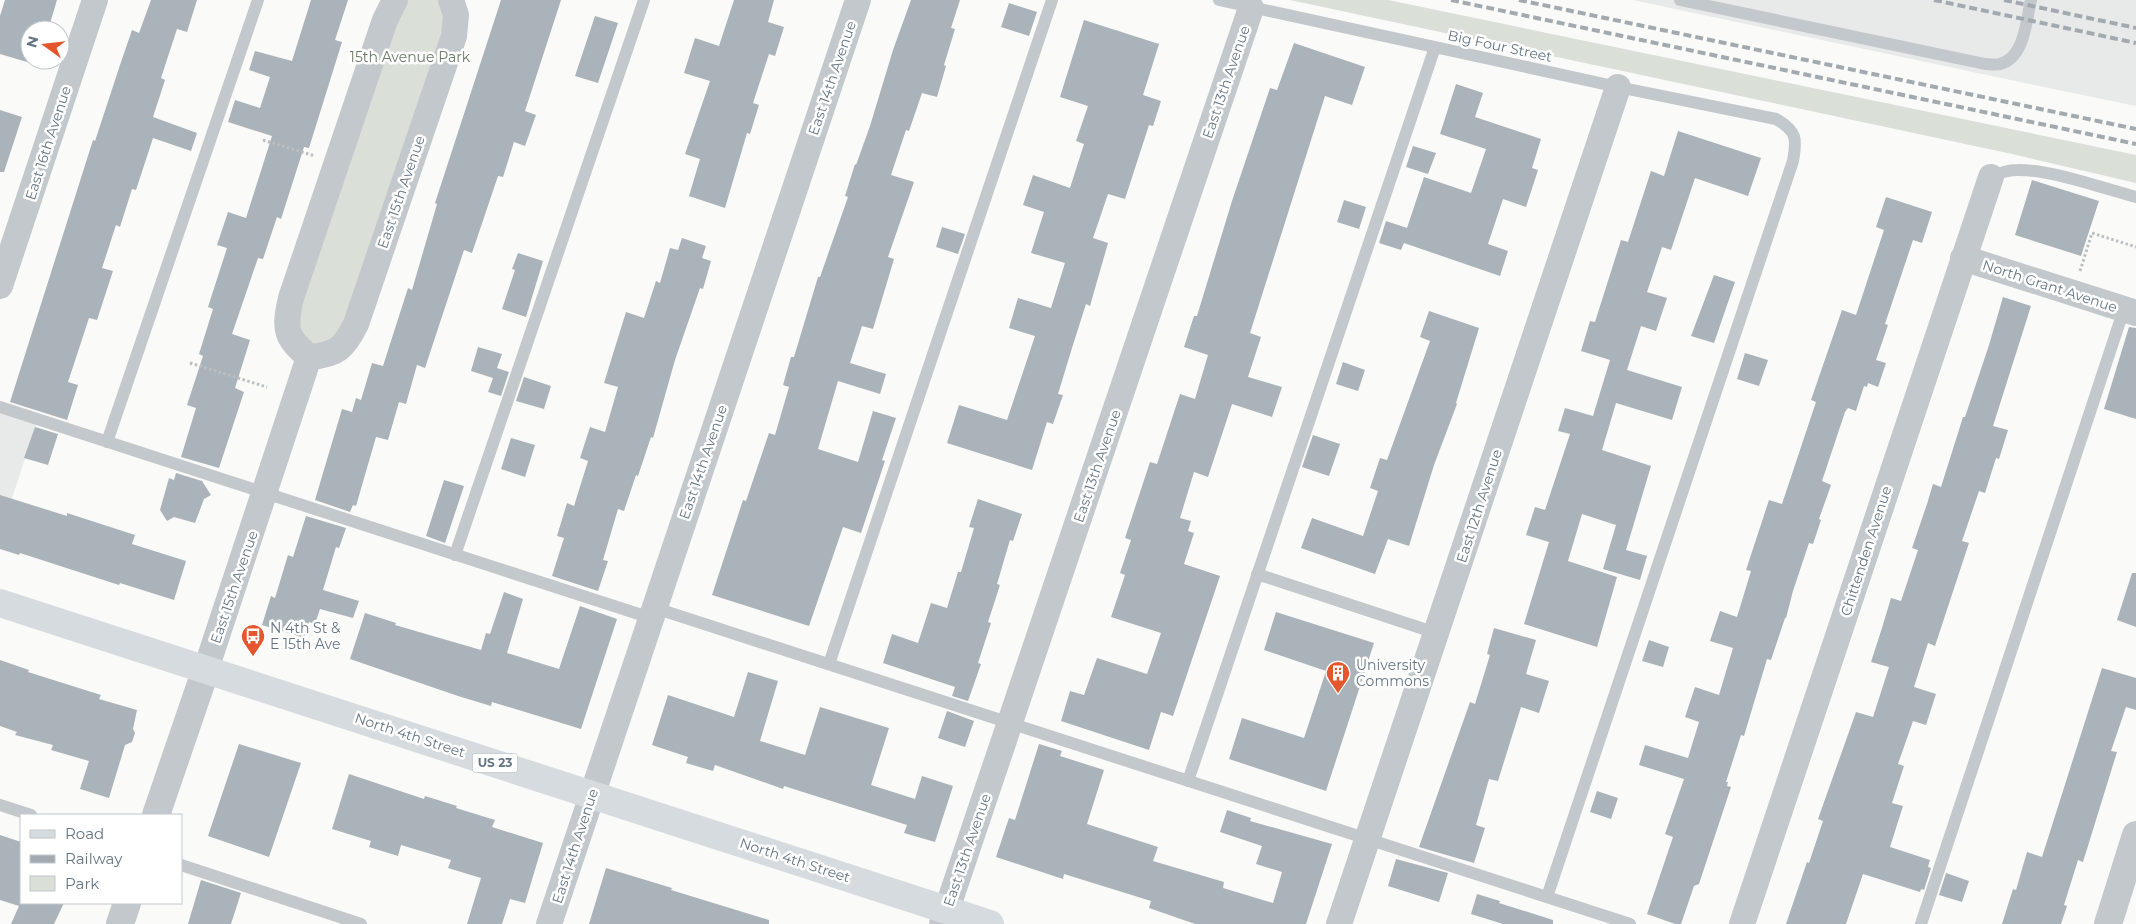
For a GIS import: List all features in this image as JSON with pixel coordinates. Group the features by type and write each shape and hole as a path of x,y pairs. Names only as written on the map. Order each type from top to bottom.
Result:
{"main road":[{"name":"North 4th Street","path":"0,602 592,794 944,917 990,924"}],"street":[{"name":"East 16th Avenue","path":"0,286 95,0"},
{"path":"309,358 294,344 287,329 286,316 385,20 395,0"},
{"name":"East 15th Avenue","path":"156,814 309,358 329,356 339,349 349,338 356,324 454,36 456,15 451,0"},
{"name":"East 14th Avenue","path":"549,924 858,0"},
{"name":"East 13th Avenue","path":"944,917 1251,8"},
{"name":"East 12th Avenue","path":"1339,924 1618,87"},
{"name":"Chittenden Avenue","path":"1742,924 1991,177"},
{"name":"North Grant Avenue","path":"1963,258 2130,311"},
{"path":"2108,924 2136,835"},
{"path":"120,924 127,904"}],"lane":[{"path":"106,442 258,0"},
{"path":"455,555 644,0"},
{"path":"829,664 1052,0"},
{"name":"Big Four Street","path":"1219,0 1618,87 1776,119 1787,125 1793,132 1796,142 1793,161 1547,897"},
{"path":"1680,0 1985,64 2000,64 2012,58 2020,47 2032,0"},
{"path":"1188,781 1435,47"},
{"path":"1991,177 2003,172 2016,170 2037,170 2136,197"},
{"path":"1921,924 2130,311"},
{"path":"0,407 455,555 829,664 1630,924"},
{"path":"1257,574 1436,633"},
{"path":"0,805 28,814"},
{"path":"182,865 336,920 361,924"}],"path":[{"path":"263,140 319,158"},
{"path":"2080,272 2092,233 2136,247"},
{"path":"190,363 267,388"}],"shaded area":[{"path":"1633,0 2136,0 2136,106 2039,86"},
{"path":"0,410 37,422 0,535"}],"green space":[{"name":"15th Avenue Park","path":"395,0 451,0 356,324 309,357 286,316"},
{"path":"1290,0 1388,0 2136,155 2136,183 2012,154"}],"building":[{"path":"5,0 57,0 51,20 20,20 20,60 0,54 0,16"},
{"path":"151,0 197,0 187,32 177,29 161,78 165,80 153,117 197,133 191,151 153,138 136,190 132,189 120,227 116,225 102,268 113,271 97,320 89,318 68,382 78,385 67,420 10,402 93,140 95,141 132,30 139,33"},
{"path":"311,0 348,0 335,40 342,42 309,148 304,147 281,219 277,217 263,259 258,258 232,334 250,340 235,388 244,392 219,468 181,457 196,408 187,405 203,356 199,354 213,309 208,307 227,248 217,245 228,212 246,218 272,136 228,122 235,100 260,108 270,77 249,70 255,51 292,61"},
{"path":"501,0 561,0 525,111 536,115 525,146 514,142 503,177 498,176 472,253 464,250 425,368 417,365 406,404 399,402 388,440 376,437 356,506 353,505 350,512 315,500 342,409 352,412 356,398 361,400 372,363 383,366 408,288 412,290 437,204 435,203"},
{"path":"734,0 774,0 768,22 784,27 775,56 769,54 753,103 759,105 750,134 747,133 725,208 689,196 700,159 685,154 710,81 684,73 695,38 719,46"},
{"path":"911,0 960,0 951,28 955,29 937,97 922,93 909,131 906,130 891,175 914,182 888,257 894,259 873,329 862,326 850,363 886,374 880,394 838,381 818,449 858,462 873,411 896,418 882,460 885,461 861,533 843,527 809,626 712,595 743,500 746,501 769,433 775,435 789,387 783,385 791,357 794,357 818,277 820,277 848,197 845,196 855,164 870,126 893,50"},
{"path":"1009,3 1037,12 1029,36 1001,27"},
{"path":"595,16 618,23 598,83 575,76"},
{"path":"1084,20 1159,44 1143,95 1161,101 1153,126 1149,125 1125,199 1108,194 1093,238 1108,243 1090,306 1086,304 1058,394 1063,395 1053,424 1047,422 1032,470 947,443 959,405 1007,420 1035,336 1009,328 1018,298 1051,308 1065,263 1031,253 1044,212 1023,205 1033,175 1070,188 1084,144 1076,141 1088,106 1060,97"},
{"path":"1294,43 1365,67 1352,105 1325,96 1250,333 1261,337 1248,377 1282,387 1272,417 1232,404 1208,477 1194,472 1180,518 1191,521 1188,531 1194,533 1184,564 1220,576 1173,716 1161,712 1149,750 1061,721 1070,691 1084,695 1097,658 1147,674 1161,633 1111,617 1125,575 1120,573 1131,540 1125,538 1150,462 1157,464 1180,394 1195,399 1208,355 1184,347 1194,316 1197,316 1232,201 1270,88 1277,90"},
{"path":"1456,84 1483,93 1475,117 1541,139 1532,168 1538,170 1526,207 1503,199 1488,244 1508,251 1500,276 1404,243 1401,250 1379,243 1386,221 1407,228 1424,177 1471,193 1486,149 1440,134"},
{"path":"0,110 22,117 4,172 0,172"},
{"path":"1678,131 1761,158 1748,196 1695,178 1671,250 1662,247 1647,292 1667,298 1656,331 1641,326 1627,370 1682,387 1672,420 1616,403 1602,450 1651,466 1626,550 1647,556 1640,580 1603,569 1616,525 1582,514 1568,561 1617,577 1597,647 1524,624 1549,542 1526,535 1535,507 1545,510 1570,434 1558,431 1565,408 1593,416 1610,360 1581,351 1590,321 1595,322 1621,240 1628,242 1651,171 1664,176"},
{"path":"1413,146 1436,153 1428,174 1406,167"},
{"path":"2032,180 2099,201 2081,256 2015,235"},
{"path":"1886,197 1932,212 1922,243 1913,240 1885,324 1888,325 1876,360 1886,363 1878,387 1868,383 1867,387 1864,386 1856,411 1848,408 1845,412 1822,481 1831,485 1819,519 1821,520 1813,544 1809,543 1786,618 1771,660 1767,659 1744,736 1741,735 1726,782 1728,782 1727,786 1731,787 1699,884 1694,886 1681,924 1675,924 1647,914 1673,837 1665,834 1684,779 1639,765 1645,745 1688,758 1699,722 1685,717 1695,687 1719,695 1733,648 1710,641 1720,611 1737,617 1751,571 1746,570 1769,500 1782,504 1816,402 1811,400 1842,310 1856,315 1884,230 1876,227"},
{"path":"1344,200 1366,207 1359,229 1337,222"},
{"path":"942,227 965,234 958,254 936,247"},
{"path":"682,238 706,246 702,258 711,261 703,289 700,288 675,360 653,438 651,437 624,511 618,509 603,560 608,561 598,591 552,576 564,538 557,536 567,503 574,506 588,461 580,458 590,427 605,432 618,387 604,383 626,312 644,318 656,281 660,283 670,248 678,250"},
{"path":"518,253 543,261 526,317 502,309 515,270 512,269"},
{"path":"1714,275 1735,282 1714,343 1691,336"},
{"path":"2003,297 2031,306 1993,426 2008,430 1999,459 1996,458 1985,493 1979,491 1962,541 1969,543 1935,646 1928,643 1914,687 1936,694 1926,725 1913,721 1898,764 1904,766 1892,803 1903,806 1890,847 1930,860 1928,867 1931,868 1924,890 1921,889 1920,892 1863,874 1846,924 1786,924 1823,821 1818,819 1856,712 1873,717 1889,667 1871,662 1891,598 1901,601 1918,550 1912,548 1933,484 1941,487 1963,417 1965,417 1989,345"},
{"path":"1429,311 1479,328 1457,404 1434,465 1409,546 1388,539 1375,574 1301,548 1312,518 1363,536 1378,491 1370,488 1380,458 1387,460 1430,341 1420,337"},
{"path":"2129,327 2136,328 2136,419 2104,409"},
{"path":"478,347 502,354 497,368 509,372 501,396 488,392 493,378 471,371"},
{"path":"1745,353 1768,360 1759,386 1737,379"},
{"path":"1343,362 1365,370 1358,391 1336,384"},
{"path":"524,377 551,386 544,409 516,401"},
{"path":"35,427 58,434 48,465 24,458"},
{"path":"1313,435 1340,444 1329,476 1302,467"},
{"path":"511,438 535,445 525,477 501,469"},
{"path":"176,473 202,481 211,495 204,499 195,523 174,517 167,521 160,510 169,478 174,480"},
{"path":"444,480 464,486 445,543 426,536"},
{"path":"0,495 67,516 67,513 135,535 132,544 186,561 174,600 120,583 119,585 20,553 19,555 0,549"},
{"path":"978,499 1022,514 1013,541 1010,540 997,584 1000,585 988,622 991,623 978,663 981,664 968,701 952,696 955,687 883,663 892,634 918,643 931,603 947,608 958,572 961,572 974,528 969,527"},
{"path":"306,516 346,528 339,548 336,547 323,590 359,601 353,618 320,609 315,624 309,622 304,638 262,625 271,596 275,598 288,555 293,557"},
{"path":"2132,573 2136,573 2136,627 2117,620"},
{"path":"504,592 523,599 507,653 559,669 580,606 617,619 581,729 492,702 491,706 458,696 350,659 365,613 396,623 395,625 481,650 486,633 490,634"},
{"name":"University Commons","path":"1276,612 1374,643 1326,791 1229,759 1242,718 1304,738 1326,671 1264,650"},
{"path":"1494,628 1536,640 1526,674 1549,681 1539,713 1521,707 1498,781 1489,779 1476,825 1485,828 1474,863 1419,847 1470,702 1475,704 1490,655 1487,654"},
{"path":"1649,640 1669,647 1663,667 1642,661"},
{"path":"0,660 29,670 28,672 101,695 99,699 137,710 133,729 135,733 132,742 125,745 109,798 80,789 89,761 51,750 53,745 15,735 17,732 0,726"},
{"path":"2102,668 2136,678 2136,710 2126,707 2111,751 2117,752 2083,862 2078,860 2064,905 2067,906 2061,924 2002,924 2013,889 2016,890 2027,852 2042,857"},
{"path":"748,672 778,681 760,741 805,755 820,707 889,728 871,785 915,799 922,776 953,786 935,842 904,833 907,825 784,786 783,789 715,765 713,771 686,763 688,757 652,745 668,695 734,717"},
{"path":"947,711 974,721 965,747 938,738"},
{"path":"239,744 301,763 269,857 208,836"},
{"path":"1039,744 1062,751 1060,756 1104,770 1087,824 1158,847 1153,861 1224,882 1223,888 1273,903 1282,872 1256,864 1262,846 1220,832 1227,810 1251,818 1250,821 1332,844 1306,924 1195,924 1149,908 1151,901 1064,874 1063,879 996,857 1009,818 1015,820"},
{"path":"349,774 424,799 425,796 457,806 456,808 495,820 492,827 543,843 525,903 510,899 502,924 467,924 481,878 448,868 451,860 401,845 398,856 369,847 371,841 332,829"},
{"path":"1597,791 1618,798 1611,819 1590,812"},
{"path":"0,835 20,842 20,904 64,904 54,924 11,924 19,906 0,900"},
{"path":"1396,859 1448,873 1439,902 1388,886"},
{"path":"606,868 769,920 769,924 589,924"},
{"path":"1946,873 1969,881 1962,902 1939,895"},
{"path":"201,880 241,893 231,924 188,924"},
{"path":"1477,894 1553,920 1553,924 1503,924 1471,914"}],"railway":[{"path":"1451,0 2136,144"},
{"path":"1519,0 2136,129"},
{"path":"1934,0 2136,43"},
{"path":"2004,0 2136,28"}],"place":[{"name":"N 4th St & E 15th Ave","path":"253,657"},
{"name":"University Commons","path":"1338,694"}]}
